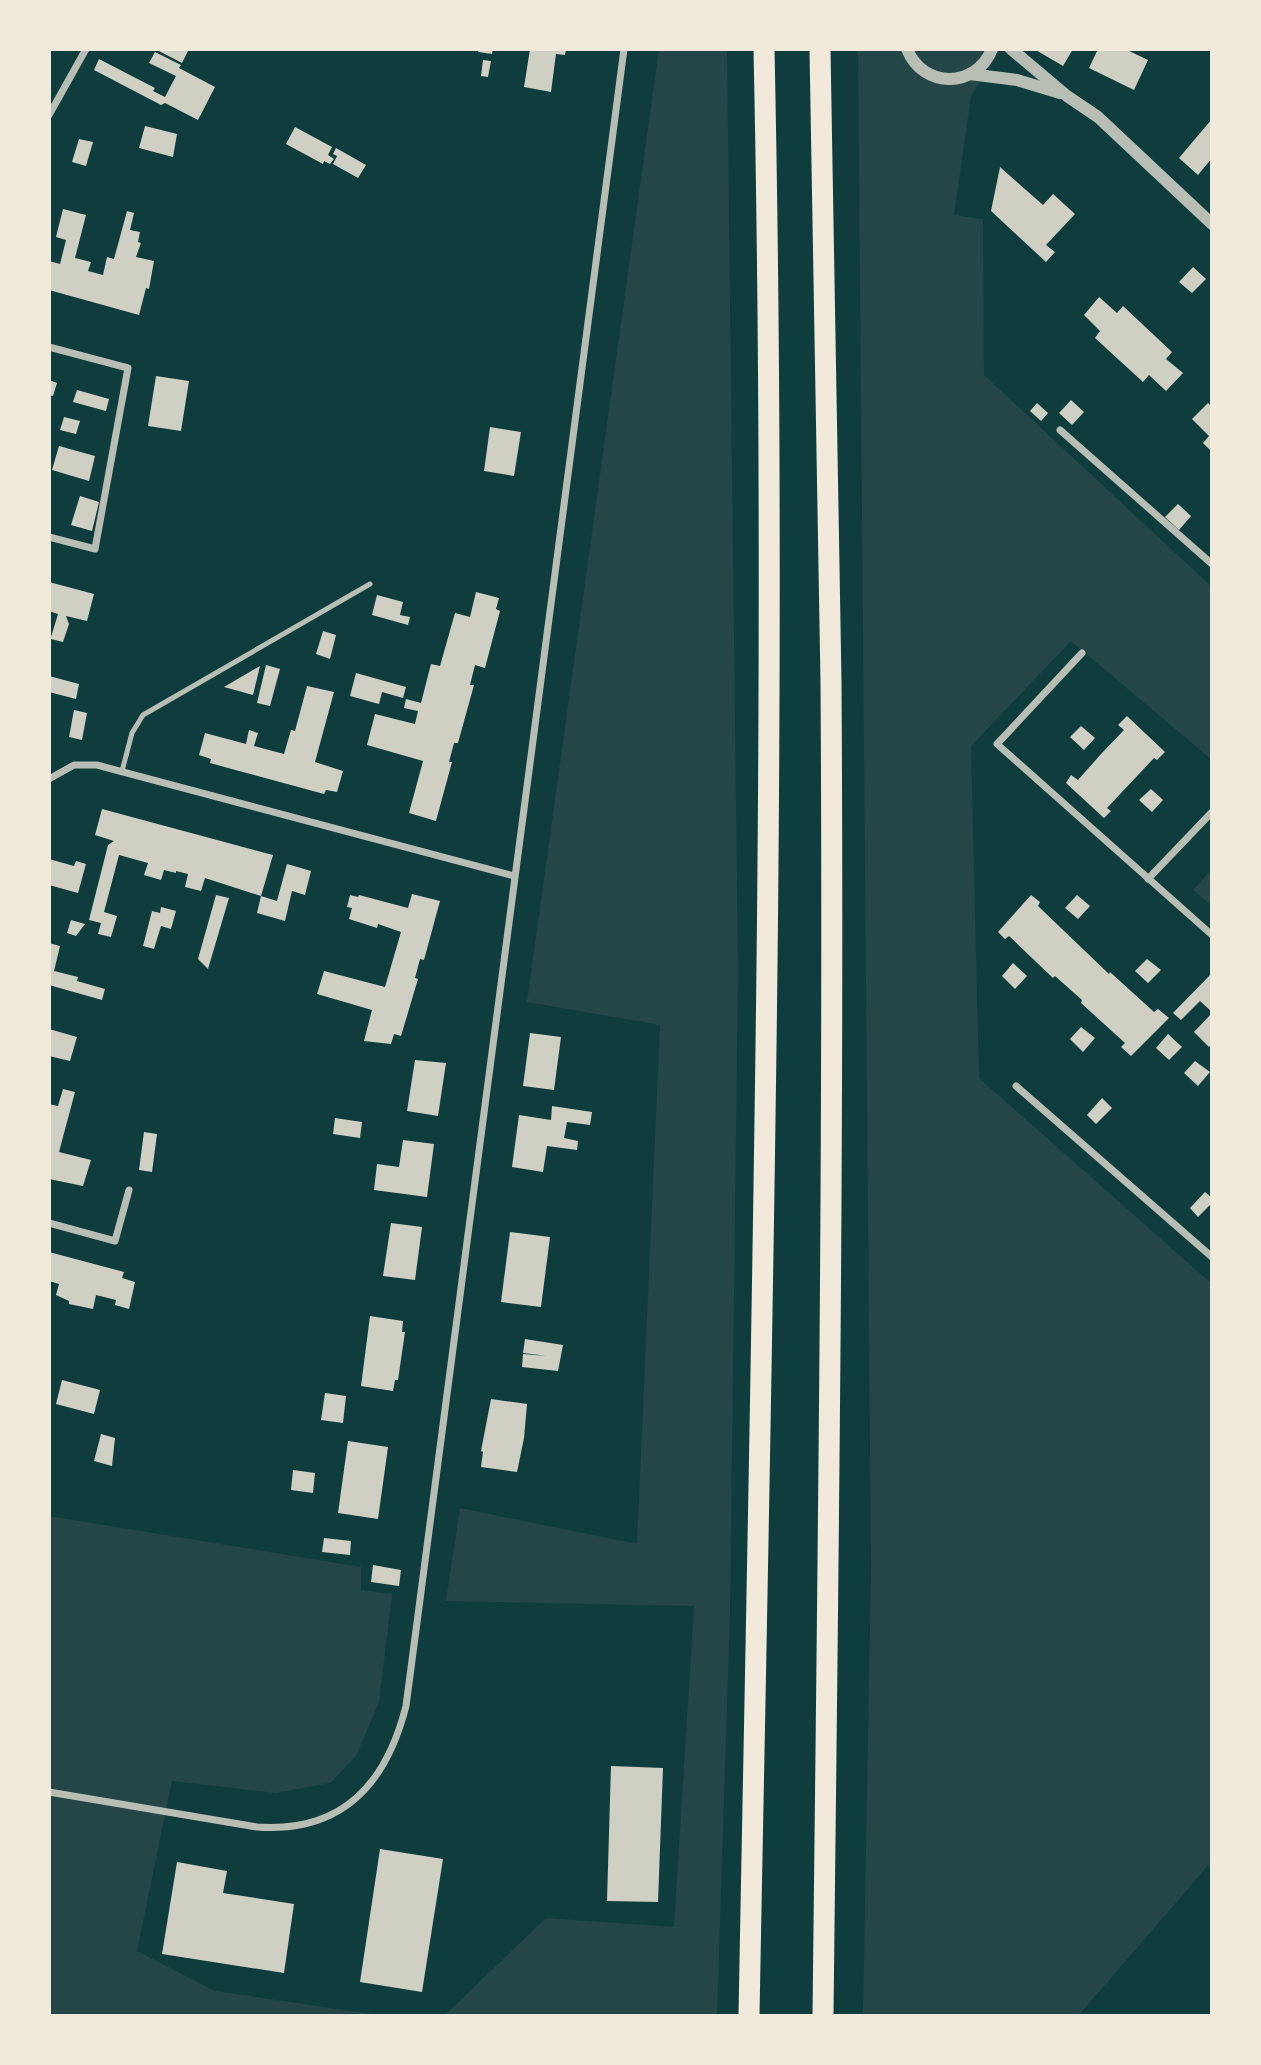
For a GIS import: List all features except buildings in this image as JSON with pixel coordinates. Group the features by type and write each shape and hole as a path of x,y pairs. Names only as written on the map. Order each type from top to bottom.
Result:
{"highway":[{"path":"749,2016 768,993 770,624 764,49"},
{"path":"820,49 831,799 830,1348 823,2016"}],"street":[{"path":"49,114 86,49"},
{"path":"49,1792 282,1829 321,1821 340,1812 354,1800 387,1758 402,1723 624,49"},
{"path":"907,49 915,63 931,76 951,80 970,75 1017,80 1067,96"},
{"path":"970,75 981,67 992,49"},
{"path":"1011,49 1067,96 1098,117 1212,223"},
{"path":"49,346 128,368 95,550 49,537"},
{"path":"1060,429 1212,564"},
{"path":"1082,653 997,744 1212,935"},
{"path":"49,779 74,765 85,763 514,876"},
{"path":"1148,879 1212,812"},
{"path":"1016,1086 1212,1257"},
{"path":"49,1223 115,1241 129,1190"}],"lane":[{"path":"122,771 132,733 143,715 370,584"}],"shaded area":[{"path":"659,49 727,49 738,973 730,1612 717,2016 444,2016 546,1918 674,1927 694,1606 446,1601 460,1508 637,1544 660,1025 527,1002"},
{"path":"858,49 1001,49 971,96 954,215 983,219 984,375 1212,587 1212,760 1071,641 971,746 979,1078 1212,1284 1212,1861 1078,2016 863,2016 871,1568"},
{"path":"1212,869 1212,906 1193,890"},
{"path":"49,1516 361,1567 361,1590 392,1594 379,1702 356,1756 330,1783 276,1793 172,1781 137,1951 215,1991 386,2016 49,2016"}]}
